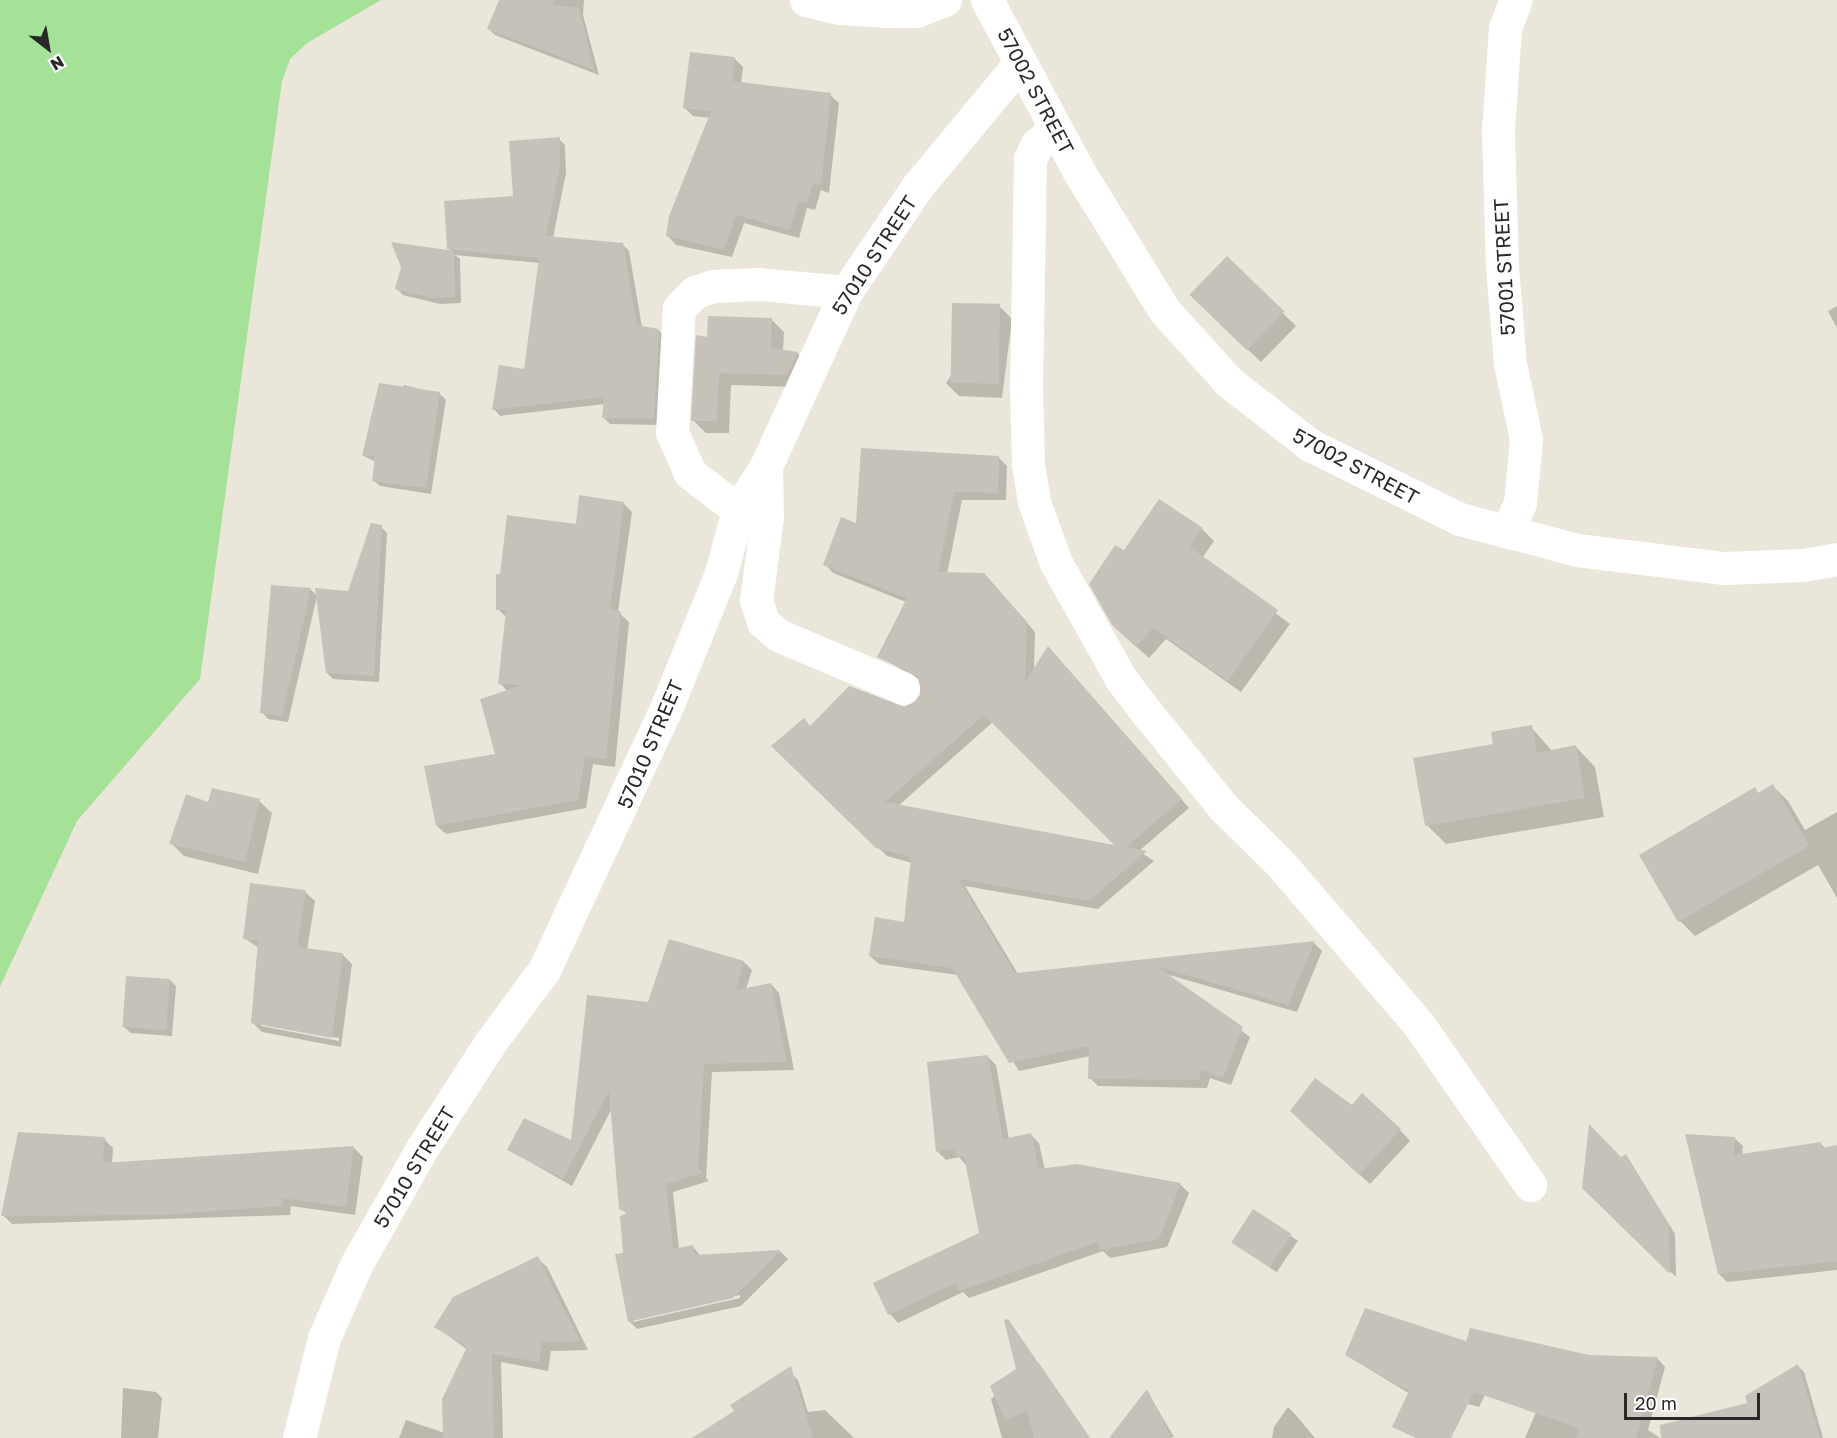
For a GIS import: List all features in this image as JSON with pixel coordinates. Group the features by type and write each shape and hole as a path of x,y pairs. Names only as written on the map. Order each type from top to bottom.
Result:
{"street":[{"path":"806,0 838,8 889,11 916,11 945,0"},
{"name":"57002 STREET","path":"987,0 1055,129 1125,251 1164,310 1229,382 1310,445 1355,470 1460,519 1577,550 1724,568 1803,565 1837,559"},
{"name":"57001 STREET","path":"1507,532 1520,503 1526,439 1510,364 1502,267 1498,130 1505,28 1516,0"},
{"name":"57010 STREET","path":"299,1438 324,1338 356,1265 428,1140 490,1043 544,970 603,851 721,573 738,510 766,466 846,292 917,187 1020,63"},
{"path":"1055,129 1037,144 1030,159 1026,387 1033,492 1056,563 1134,696 1223,807 1279,862 1419,1025 1530,1185"},
{"path":"738,510 690,473 672,432 679,308 695,292 712,286 759,284 846,292"},
{"path":"766,466 767,517 756,600 763,622 778,635 903,688"}],"green space":[{"path":"0,0 381,0 307,43 290,59 282,81 200,679 77,821 0,987"}],"building":[{"path":"499,0 554,0 553,5 579,8 594,70 487,29"},
{"path":"690,52 735,57 732,81 831,93 821,185 813,183 807,203 799,200 790,230 736,215 724,250 666,236 669,216 711,111 683,108"},
{"path":"560,137 560,166 546,236 623,243 637,325 659,329 654,419 602,418 604,397 492,410 499,365 524,369 539,258 447,249 444,201 513,196 509,141"},
{"path":"391,242 454,251 455,297 433,298 395,289 401,267"},
{"path":"1227,256 1285,312 1247,350 1189,295"},
{"path":"952,303 1000,304 999,384 951,383"},
{"path":"708,316 772,318 771,348 798,352 787,375 719,373 717,421 691,421 696,335 707,337"},
{"path":"379,383 440,392 426,488 372,481 375,456 362,456"},
{"path":"861,448 999,456 998,493 954,492 938,572 984,573 1027,622 1025,682 1048,646 1182,799 1126,847 1147,851 1089,901 959,879 1015,973 1315,941 1288,1005 1156,966 1243,1027 1223,1078 1202,1070 1199,1080 1088,1079 1089,1046 1009,1063 952,968 869,956 875,917 904,922 911,857 876,848 771,746 804,718 810,726 849,686 905,707 920,695 918,676 877,657 907,598 823,565 841,517 856,523","holes":["984,715 1114,845 885,802"]},
{"path":"579,495 624,502 610,608 621,612 606,759 585,756 578,800 436,826 424,766 495,754 480,699 523,685 498,684 506,610 496,610 496,574 500,574 507,515 576,524"},
{"path":"1159,499 1203,528 1190,547 1278,610 1228,681 1153,628 1136,647 1112,625 1089,584 1115,545 1124,550"},
{"path":"371,523 382,525 374,676 326,673 315,588 348,591"},
{"path":"271,585 311,588 282,716 260,713"},
{"path":"1532,725 1537,753 1576,745 1585,798 1425,826 1413,758 1493,744 1491,732"},
{"path":"1773,784 1809,846 1678,922 1639,855 1755,787 1758,793"},
{"path":"212,788 260,799 245,862 169,844 186,794 208,802"},
{"path":"250,883 306,890 297,947 343,953 332,1038 251,1023 258,941 243,939"},
{"path":"669,939 744,961 736,990 771,983 787,1062 704,1064 698,1168 703,1173 666,1184 673,1249 693,1245 695,1255 781,1250 733,1298 628,1322 615,1254 623,1253 620,1216 627,1213 619,1209 609,1091 563,1179 507,1150 524,1118 571,1140 587,995 648,1002"},
{"path":"126,976 170,979 166,1030 122,1027"},
{"path":"988,1055 1003,1139 1031,1133 1039,1169 1077,1164 1181,1183 1159,1239 1100,1250 1098,1242 959,1291 956,1283 888,1315 873,1283 979,1233 964,1156 957,1158 955,1148 936,1152 927,1062"},
{"path":"1315,1078 1352,1105 1362,1093 1401,1129 1359,1175 1290,1111"},
{"path":"1589,1124 1621,1157 1626,1154 1669,1226 1670,1274 1582,1188"},
{"path":"18,1132 105,1137 103,1163 354,1146 346,1207 282,1198 282,1206 160,1215 1,1216"},
{"path":"1685,1134 1735,1137 1734,1155 1821,1142 1822,1148 1837,1145 1837,1261 1718,1274"},
{"path":"1253,1209 1292,1234 1270,1268 1231,1243"},
{"path":"538,1256 580,1341 542,1342 539,1362 492,1354 494,1438 443,1438 442,1399 467,1347 434,1327 453,1297"},
{"path":"1365,1308 1466,1341 1470,1328 1589,1355 1658,1357 1636,1438 1576,1438 1579,1428 1474,1392 1451,1438 1416,1438 1392,1427 1409,1391 1345,1355"},
{"path":"1008,1319 1090,1438 1034,1438 1027,1411 1005,1420 990,1386 1016,1369 1004,1320"},
{"path":"1798,1364 1820,1438 1661,1438 1660,1425 1747,1403 1745,1396"},
{"path":"791,1366 813,1438 692,1438 734,1411 730,1405"},
{"path":"1147,1389 1172,1438 1109,1438"}]}
